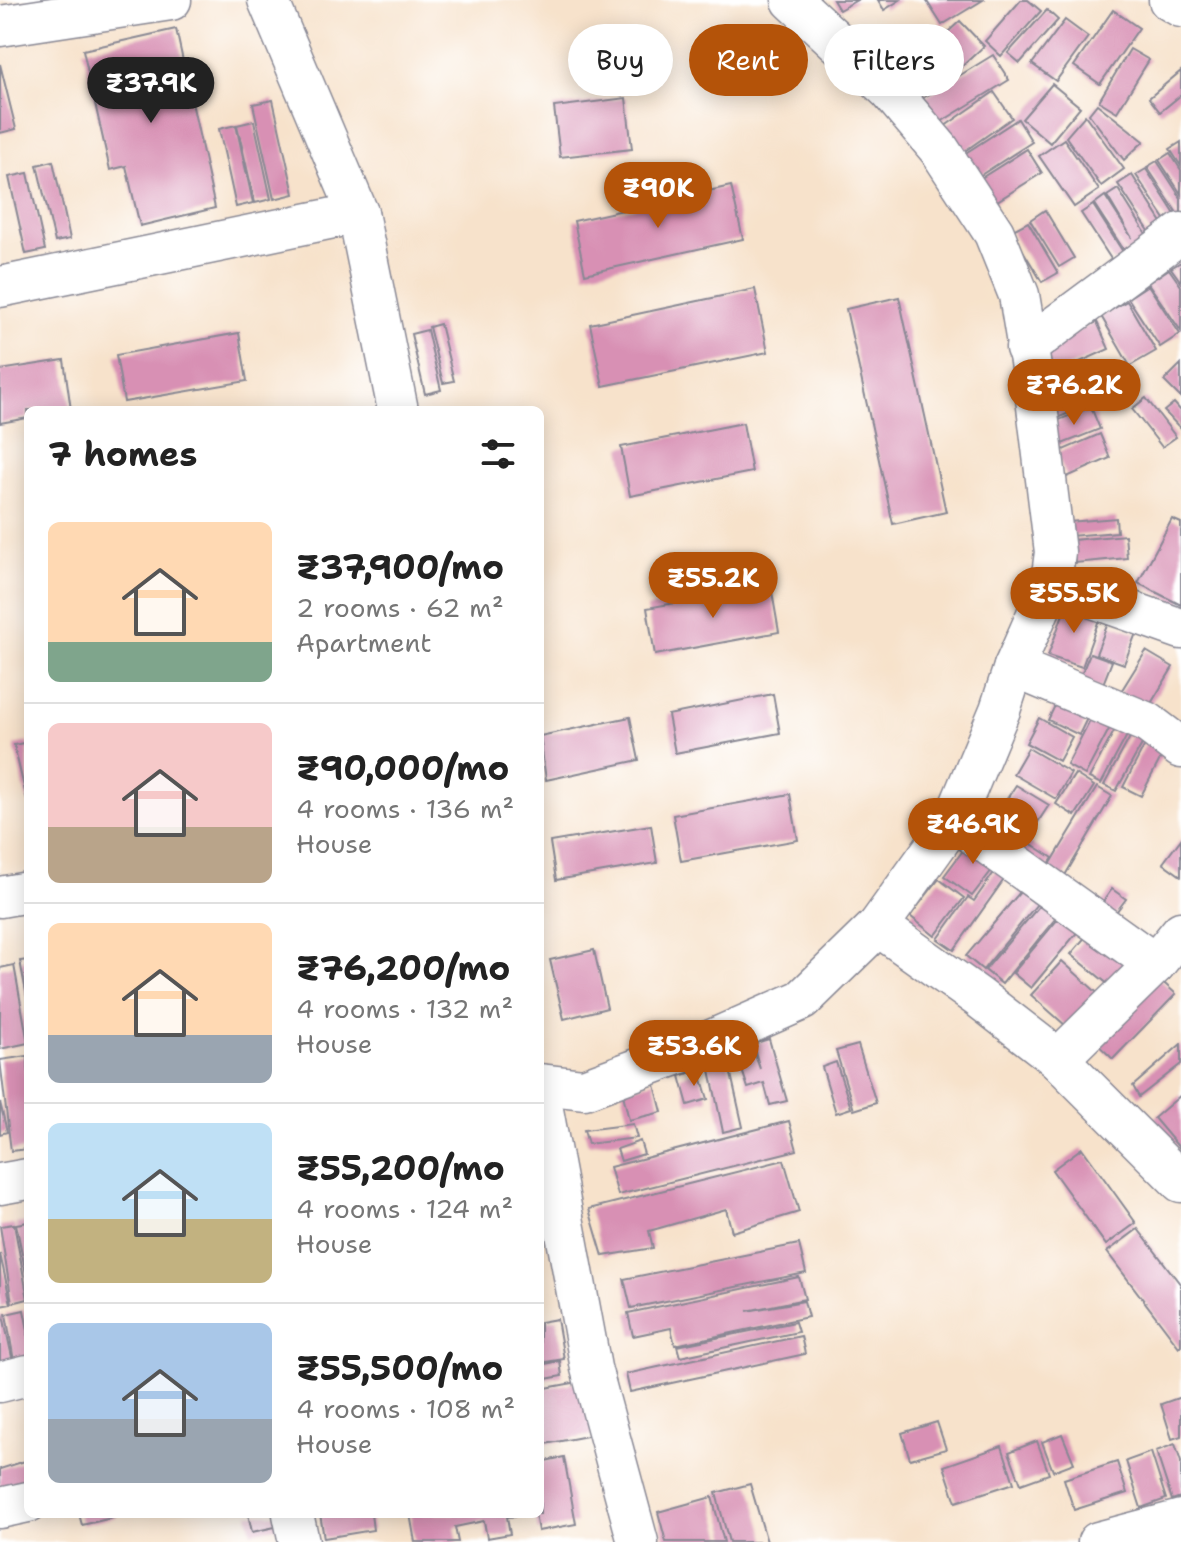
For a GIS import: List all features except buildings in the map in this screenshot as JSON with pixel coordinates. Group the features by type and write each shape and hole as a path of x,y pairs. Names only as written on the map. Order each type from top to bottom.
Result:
{"street":[{"path":"0,26 171,0"},
{"path":"268,0 358,213 397,406"},
{"path":"544,1084 584,1089 689,1050 802,1000 878,926 954,820 1000,710 1014,667 1051,583 1055,552 1036,398 1019,295 994,233 939,149 890,91 792,0"},
{"path":"1169,0 1181,7"},
{"path":"0,287 358,213"},
{"path":"1026,348 1181,233"},
{"path":"1051,583 1181,629"},
{"path":"1014,667 1148,723 1181,748"},
{"path":"954,820 1155,964"},
{"path":"0,897 24,893"},
{"path":"878,926 1058,1059 1181,1182"},
{"path":"1058,1059 1155,964 1181,932"},
{"path":"544,1115 591,1368 638,1542"},
{"path":"0,1184 24,1180"},
{"path":"0,1382 24,1376"},
{"path":"0,1508 24,1503"},
{"path":"294,1518 299,1542"},
{"path":"1098,1542 1181,1520"}]}
